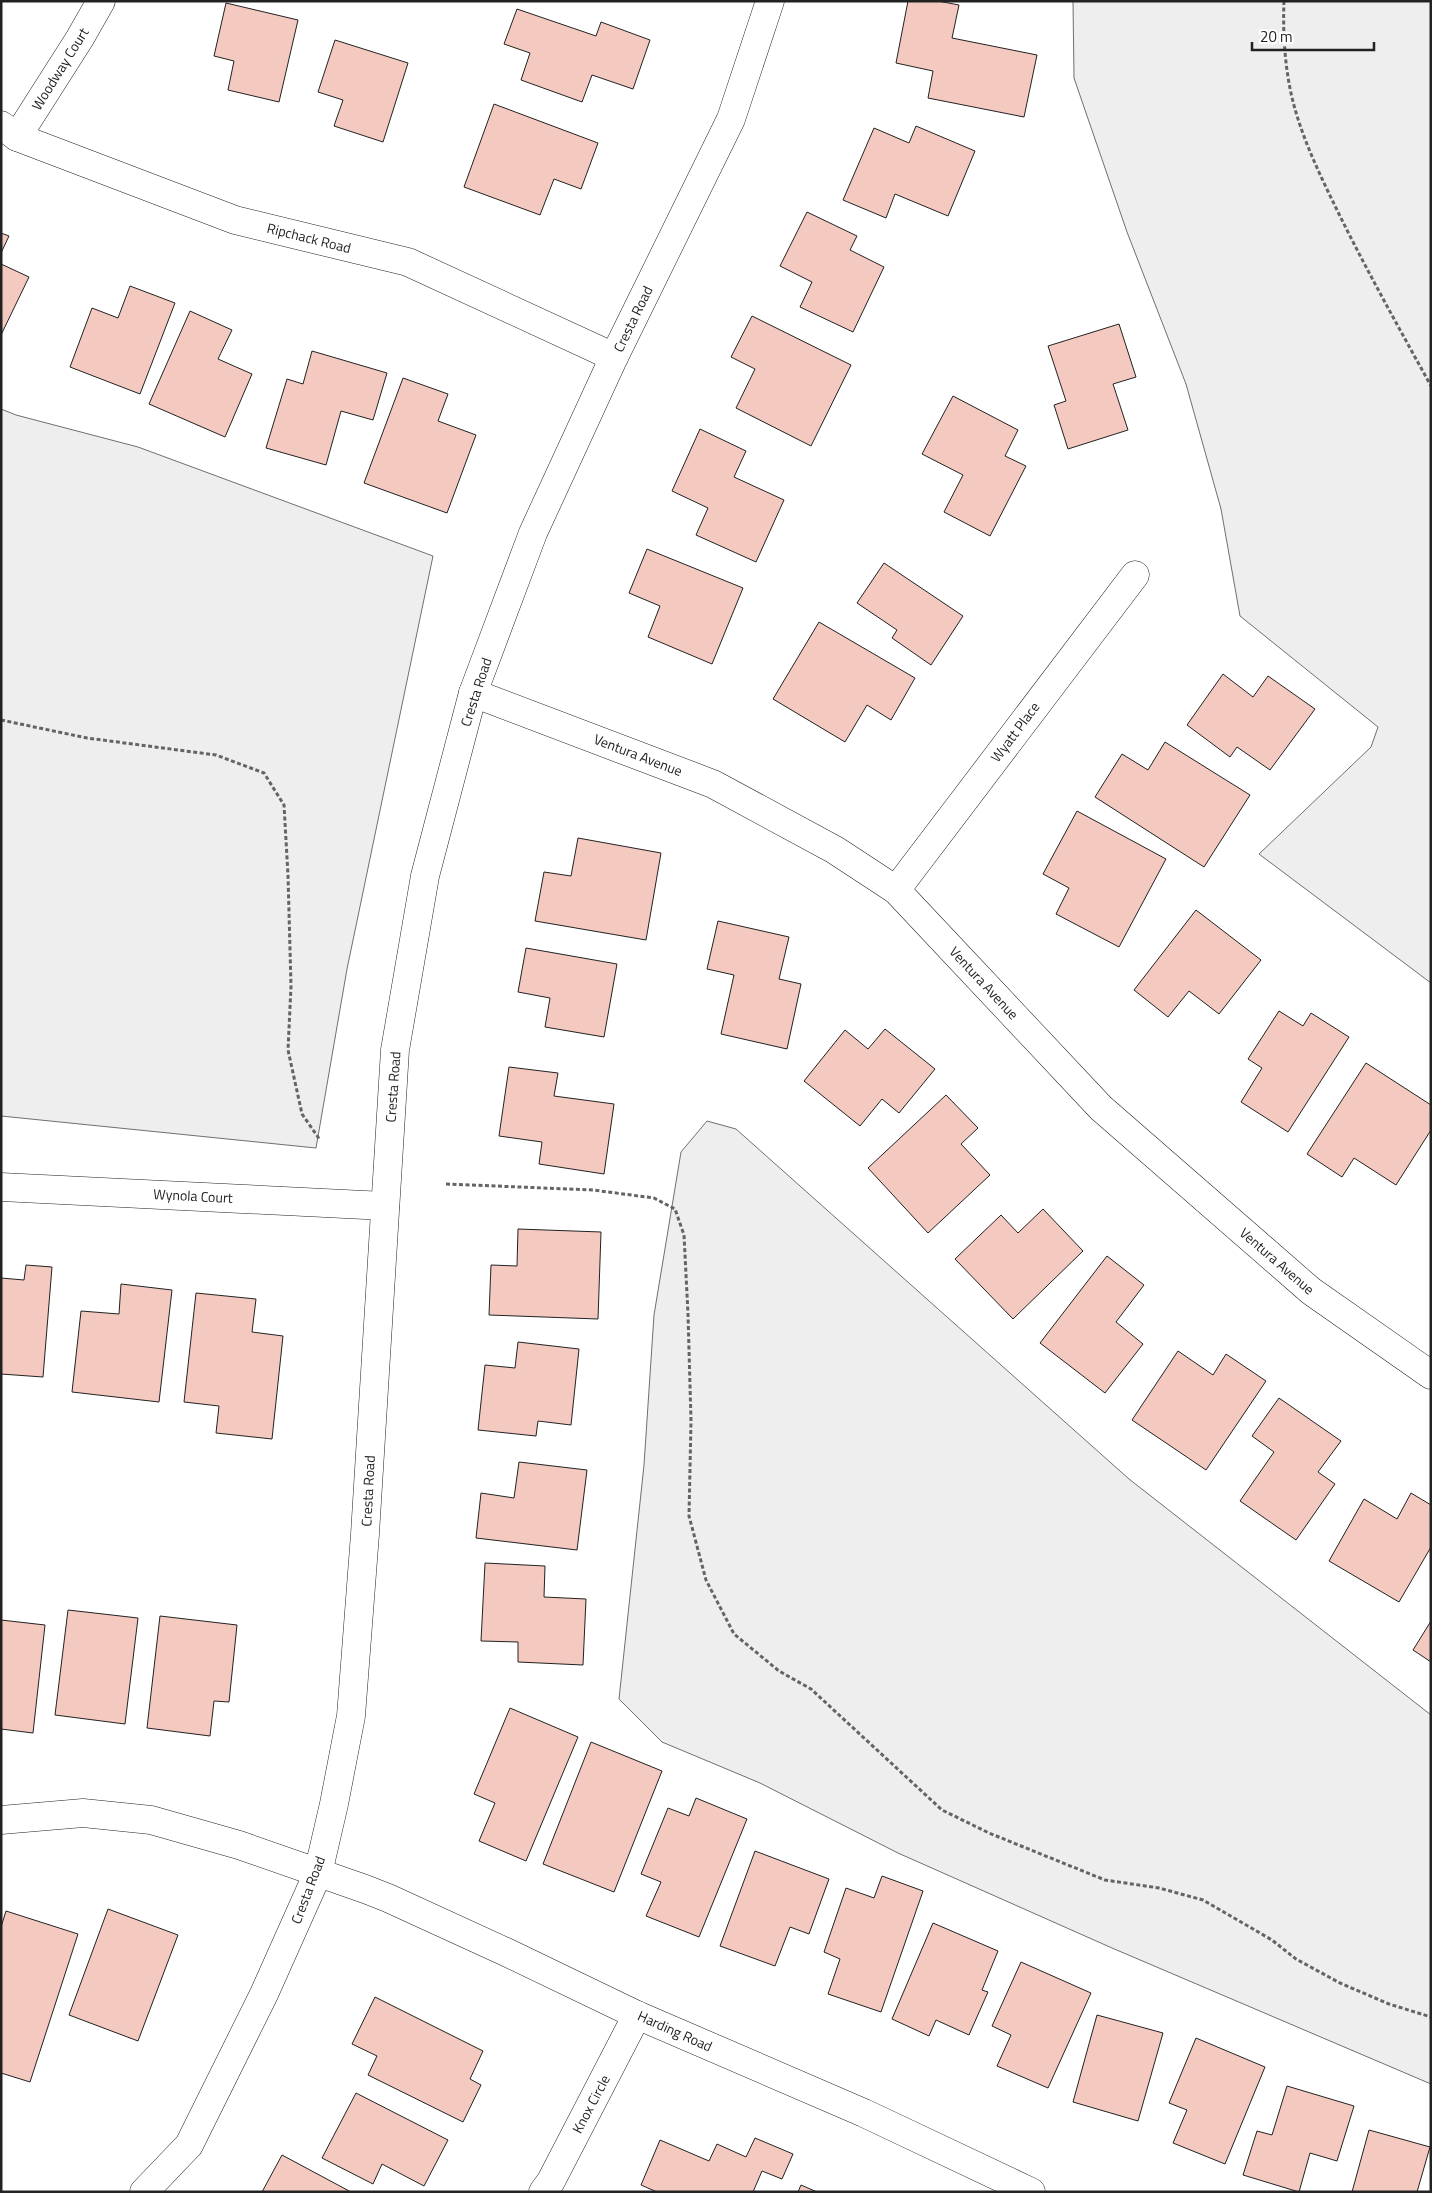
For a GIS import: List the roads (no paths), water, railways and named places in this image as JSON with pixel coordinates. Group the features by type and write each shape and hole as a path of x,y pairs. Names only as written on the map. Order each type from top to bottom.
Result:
{"street":[{"name":"Woodway Court","path":"9,131 80,38 101,1"},
{"name":"Cresta Road","path":"144,2192 189,2145 264,1994 318,1873 334,1804 352,1716 365,1544 396,1041 426,876 473,693 533,533 614,357 731,119 770,1"},
{"name":"Ripchack Road","path":"9,131 235,220 408,262 614,357"},
{"name":"Wyatt Place","path":"896,890 1135,575"},
{"name":"Ventura Avenue","path":"473,693 713,784 835,850 896,890 1101,1108 1311,1291 1431,1375"},
{"name":"Wynola Court","path":"1,1187 385,1206"},
{"name":"Harding Road","path":"1,1820 83,1813 151,1820 239,1845 388,1898 637,2015 864,2113 1031,2192"},
{"name":"Knox Circle","path":"543,2192 551,2181 637,2015"}]}
